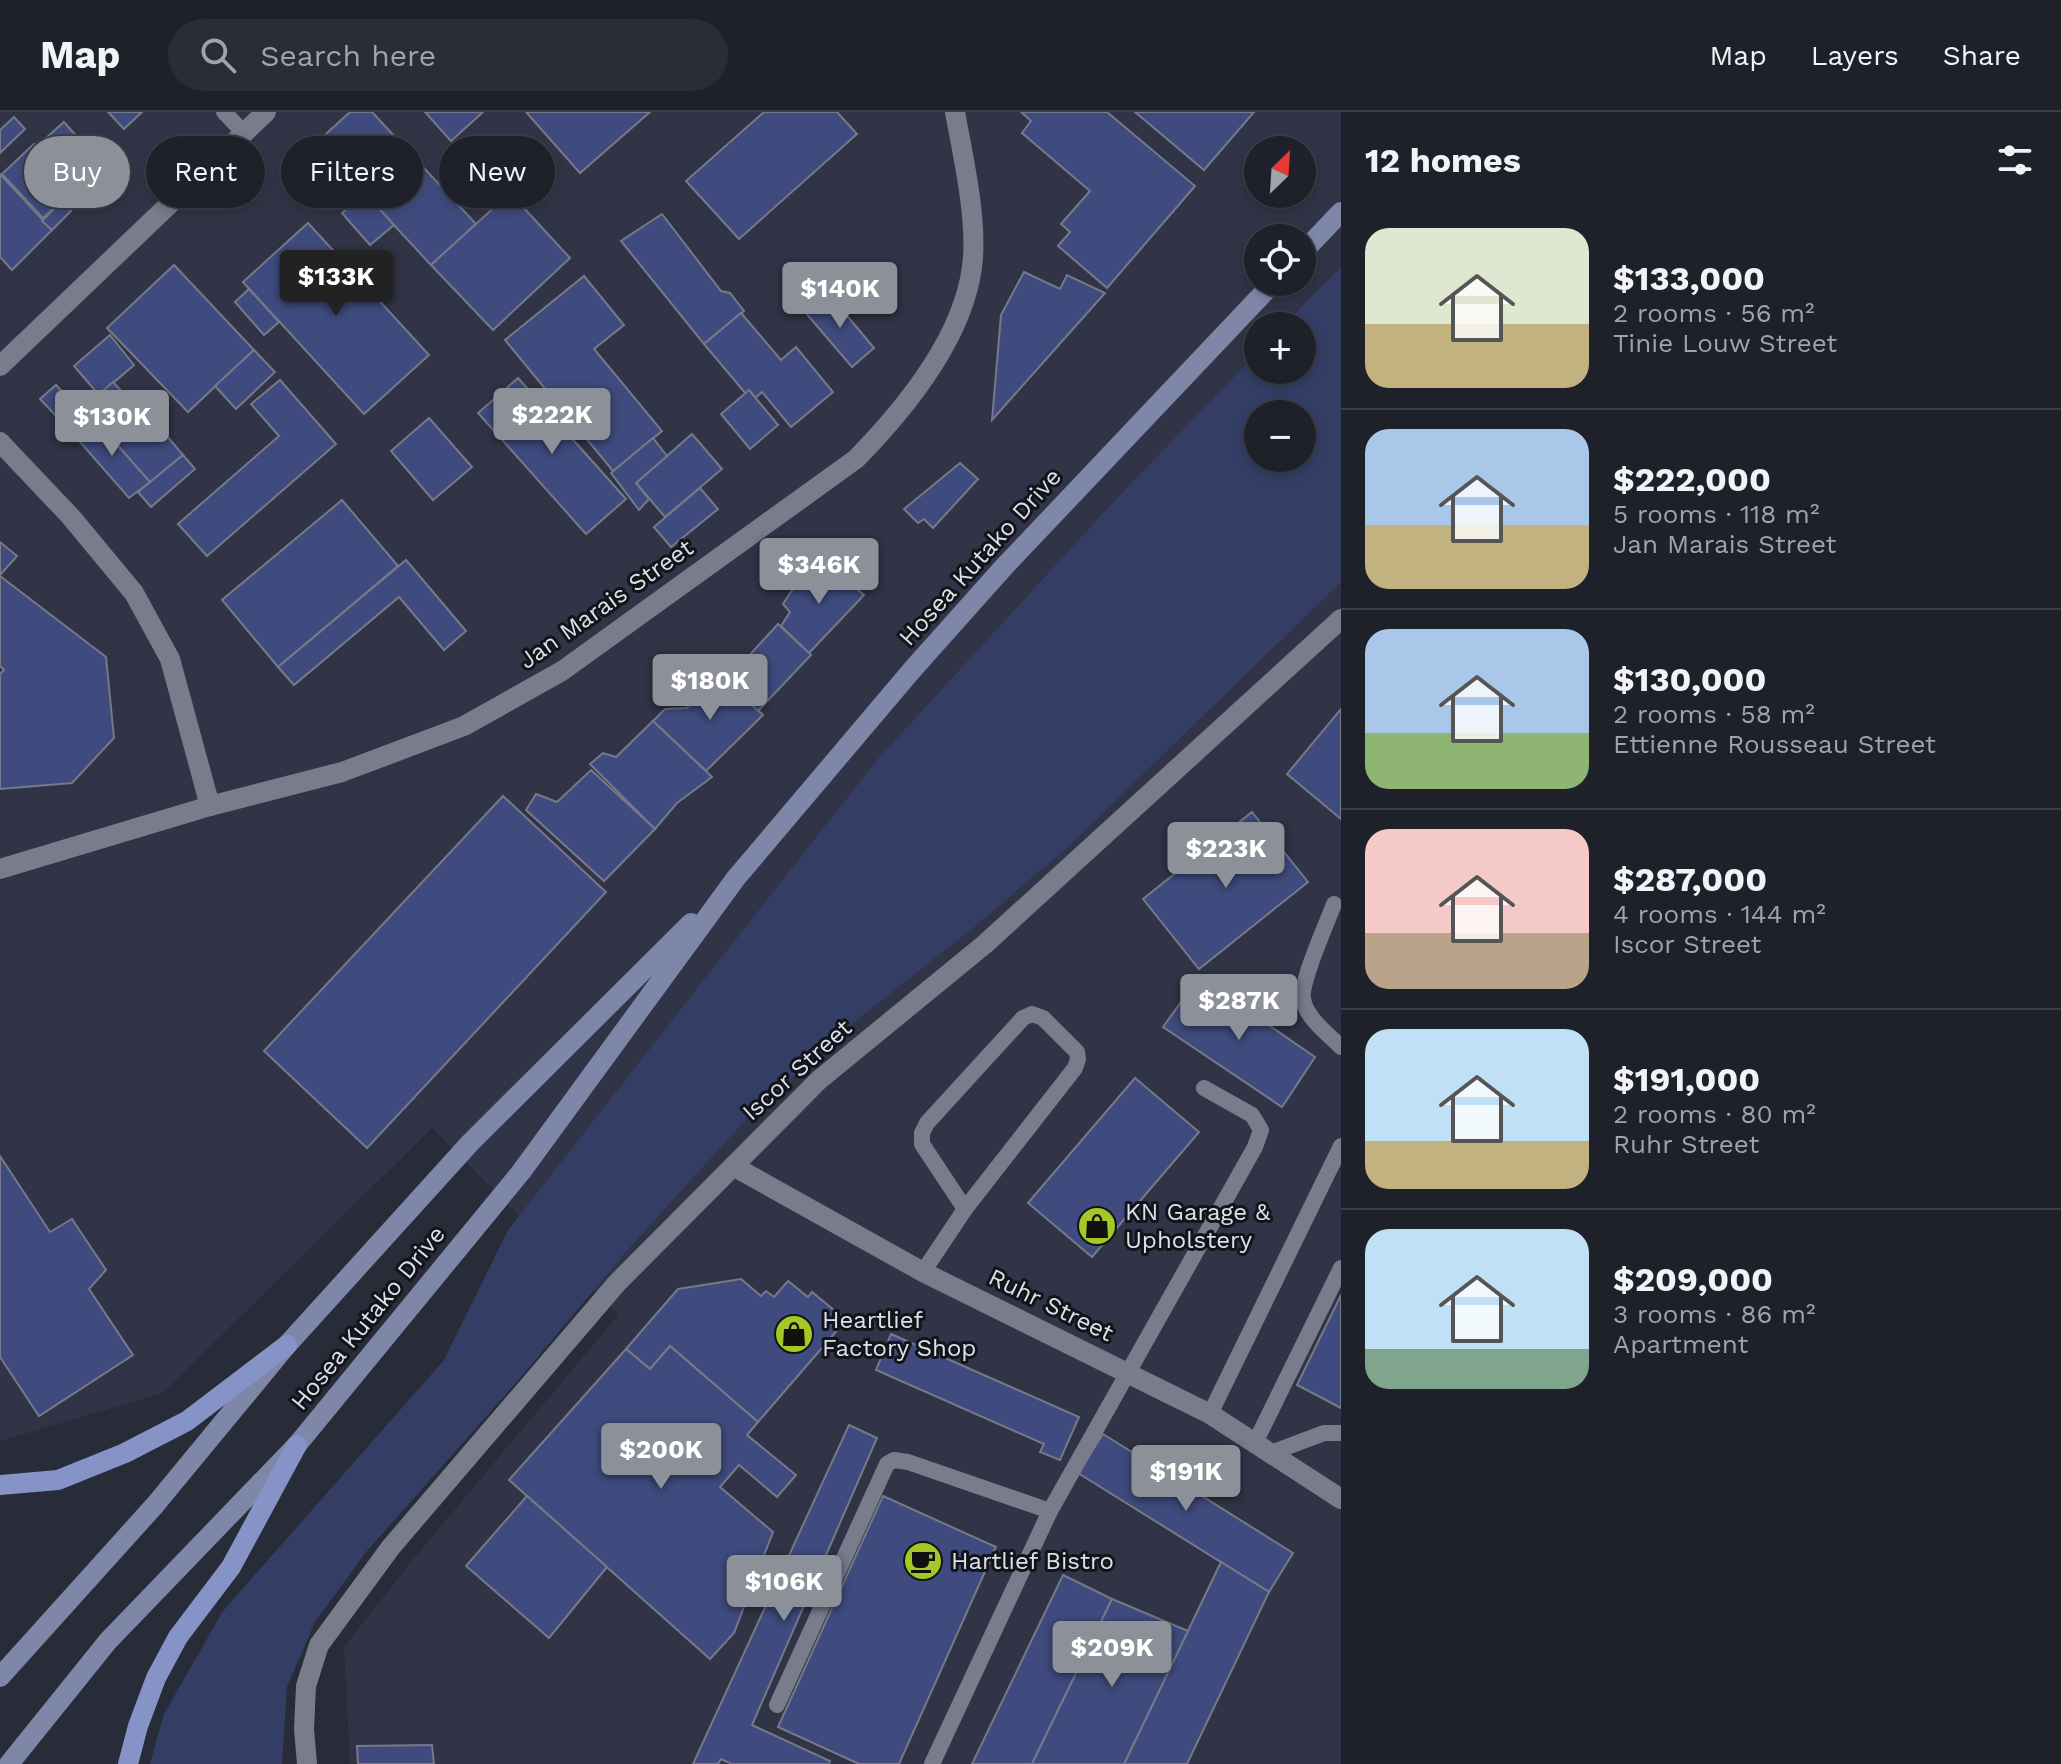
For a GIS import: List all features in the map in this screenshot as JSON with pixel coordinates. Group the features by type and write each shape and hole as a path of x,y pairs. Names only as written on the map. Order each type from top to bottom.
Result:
{"main road":[{"path":"1316,238 1341,212"},
{"name":"Hosea Kutako Drive","path":"9,1764 108,1641 297,1445 521,1172 736,878 912,670 992,580 1261,296"},
{"name":"Hosea Kutako Drive","path":"0,1677 155,1505 287,1345 470,1143 736,878"},
{"path":"0,1485 58,1480 125,1453 187,1421 287,1345"},
{"path":"128,1764 138,1726 178,1637 231,1567 297,1445"}],"street":[{"path":"0,366 266,112"},
{"name":"Jan Marais Street","path":"0,869 210,806 342,772 464,726 562,671 856,459 894,419 958,322 973,258 966,171 955,112"},
{"path":"0,442 71,517 134,593 170,659 210,806"},
{"name":"Iscor Street","path":"307,1764 304,1729 306,1686 319,1645 391,1547 617,1283 819,1080 985,944 1341,619"},
{"name":"Ruhr Street","path":"733,1166 923,1272 1210,1414 1341,1499"}],"lane":[{"path":"224,112 244,133"},
{"path":"1334,904 1305,981 1302,998 1309,1014 1341,1047"},
{"path":"923,1272 965,1209 1075,1068 1077,1052 1043,1018 1032,1014 1023,1018 927,1123 922,1133 922,1144 965,1209"},
{"path":"932,1764 1050,1511 1255,1147 1261,1130 1252,1115 1204,1088"},
{"path":"1210,1414 1341,1146"},
{"path":"1263,1448 1341,1268"},
{"path":"1263,1448 1324,1433 1341,1433"},
{"path":"777,1705 887,1464 894,1460 908,1462 1050,1511"}],"shaded area":[{"path":"0,112 1341,112 1341,1764 350,1764 344,1647 411,1562 618,1315 432,1128 163,1393 0,1441"},
{"path":"1341,267 1341,582 1069,846 972,929 858,1019 751,1114 631,1246 516,1383 367,1551 315,1622 287,1687 282,1764 150,1764 164,1714 223,1611 444,1360 508,1230 878,759 1119,496 1244,367 1244,384 1316,384 1316,312 1297,312 1316,296"}],"building":[{"path":"108,112 142,112 124,129"},
{"path":"350,112 372,112 394,136 324,136"},
{"path":"425,112 483,112 457,136 447,136"},
{"path":"526,112 650,112 580,173 555,145 555,136 547,136"},
{"path":"764,112 837,112 857,134 739,239 686,181"},
{"path":"1021,112 1107,112 1195,186 1107,288 1058,246 1070,232 1061,224 1090,191 1022,133 1031,121"},
{"path":"1135,112 1254,112 1204,170"},
{"path":"14,117 25,129 0,153 0,130"},
{"path":"64,122 76,136 48,136"},
{"path":"24,153 24,198 2,174"},
{"path":"423,167 439,184 439,208 461,208 476,224 431,265 378,208 423,208"},
{"path":"0,174 24,200 24,208 32,208 52,230 12,270 0,257"},
{"path":"34,208 54,208 43,218"},
{"path":"55,208 71,211 52,230 42,221"},
{"path":"348,208 379,208 394,225 370,245 342,213"},
{"path":"494,208 524,208 570,258 493,330 431,265"},
{"path":"662,214 721,291 730,293 744,311 704,344 621,241"},
{"path":"308,223 429,355 364,414 243,282"},
{"path":"174,265 254,350 188,412 107,328"},
{"path":"1024,272 1060,289 1067,275 1105,293 992,420 1001,315"},
{"path":"584,276 624,325 594,349 662,431 613,471 505,340"},
{"path":"249,289 279,322 264,335 235,302"},
{"path":"828,293 874,348 852,367 805,312"},
{"path":"741,313 781,360 796,347 833,392 791,427 762,392 752,401 704,344"},
{"path":"110,335 134,365 99,395 74,366"},
{"path":"254,350 275,372 236,409 215,386"},
{"path":"518,378 626,499 586,534 478,413"},
{"path":"280,380 336,444 207,556 178,524 279,436 251,404"},
{"path":"113,382 126,396 101,418 89,403"},
{"path":"56,385 90,422 73,434 40,399"},
{"path":"749,390 778,425 750,449 721,414"},
{"path":"130,392 183,455 150,482 96,421"},
{"path":"100,416 96,421 150,482 129,498 73,434"},
{"path":"429,418 472,467 433,500 391,451"},
{"path":"692,434 722,469 665,517 636,483"},
{"path":"653,438 667,456 636,483 649,499 639,510 611,473"},
{"path":"183,455 195,469 151,507 138,492"},
{"path":"960,463 978,479 933,528 924,519 918,523 904,509"},
{"path":"700,488 718,509 671,547 654,527"},
{"path":"342,500 398,566 278,667 222,600"},
{"path":"0,542 17,556 0,575"},
{"path":"406,560 466,631 444,650 399,597 294,685 278,667"},
{"path":"824,560 864,595 809,653 781,626 790,612 783,604 799,580 804,586"},
{"path":"0,576 106,657 114,738 72,783 0,789 0,674 4,670 0,666"},
{"path":"778,624 811,655 758,711 714,672 726,661 746,659"},
{"path":"714,672 763,715 706,771 653,721 665,709 687,708"},
{"path":"1341,709 1341,819 1287,774"},
{"path":"653,721 712,777 677,803 655,829 590,764 603,753 616,757"},
{"path":"591,770 655,829 604,881 526,810 536,794 557,802"},
{"path":"503,796 606,892 367,1148 264,1051"},
{"path":"1252,812 1308,882 1199,969 1143,899"},
{"path":"1199,977 1315,1057 1282,1107 1163,1027"},
{"path":"1135,1078 1199,1132 1092,1257 1028,1203"},
{"path":"0,1156 50,1232 72,1219 106,1270 89,1289 133,1355 39,1416 0,1357"},
{"path":"741,1279 761,1296 766,1291 774,1297 788,1281 808,1297 812,1292 846,1320 758,1422 670,1346 650,1369 626,1349 678,1289"},
{"path":"1341,1295 1341,1408 1297,1385"},
{"path":"891,1334 1079,1417 1060,1460 1040,1452 1044,1444 876,1370"},
{"path":"670,1346 758,1422 747,1435 796,1475 777,1497 739,1465 720,1487 773,1532 734,1633 710,1659 509,1480 626,1349 650,1369"},
{"path":"849,1425 877,1438 752,1725 830,1761 829,1764 732,1764 721,1759 718,1764 693,1764"},
{"path":"1103,1434 1293,1553 1269,1592 1078,1473"},
{"path":"527,1496 607,1567 549,1638 466,1566"},
{"path":"883,1496 996,1547 899,1764 859,1764 778,1727"},
{"path":"1221,1562 1269,1592 1187,1764 1124,1764"},
{"path":"1063,1575 1112,1599 1032,1764 972,1764"},
{"path":"1112,1599 1188,1631 1124,1764 1032,1764"},
{"path":"432,1745 434,1764 358,1764 357,1746"}],"place":[{"name":"KN Garage & Upholstery","path":"1097,1226"},
{"name":"Heartlief Factory Shop","path":"794,1334"},
{"name":"Hartlief Bistro","path":"923,1561"}]}
